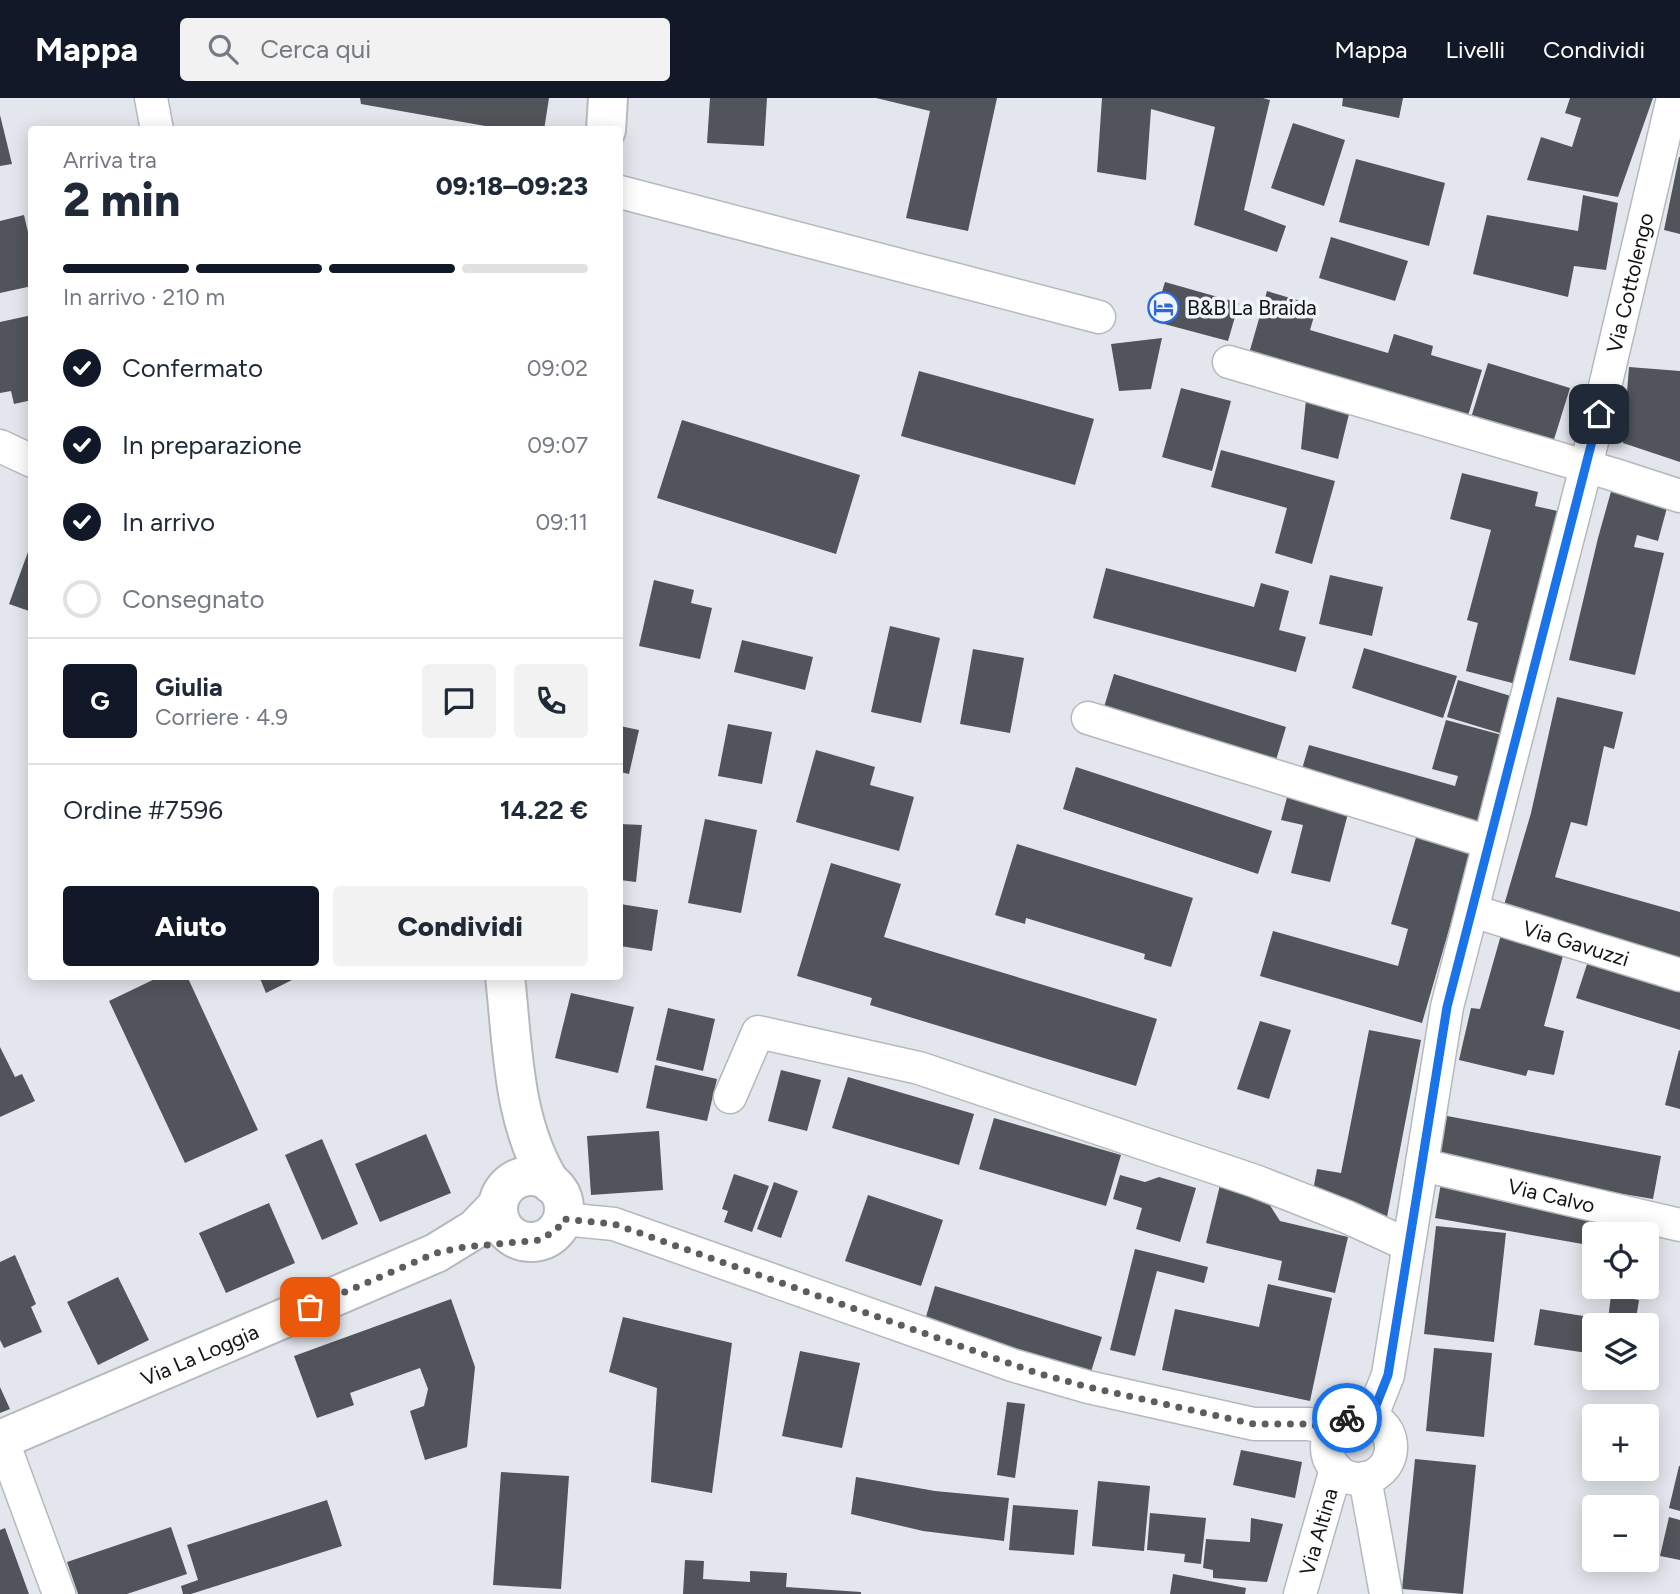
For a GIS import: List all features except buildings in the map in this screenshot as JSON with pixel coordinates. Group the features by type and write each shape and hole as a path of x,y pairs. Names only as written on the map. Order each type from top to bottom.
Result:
{"street":[{"path":"151,98 156,126"},
{"path":"606,126 608,98"},
{"name":"Via Cottolengo","path":"1371,1418 1388,1375 1447,1007 1586,467 1673,98"},
{"path":"623,193 1099,317"},
{"path":"1229,362 1680,496"},
{"path":"0,446 28,459"},
{"path":"1088,718 1488,842"},
{"name":"Via Gavuzzi","path":"1473,911 1680,975"},
{"path":"505,980 521,1114 531,1146 551,1184 562,1196 564,1208 563,1219 558,1228 541,1240 521,1241 504,1229 499,1220 501,1197 515,1153 521,1114"},
{"path":"730,1097 758,1032 919,1068 1255,1181 1409,1245"},
{"name":"Via Calvo","path":"1422,1165 1680,1225"},
{"path":"501,1197 514,1180 524,1176 536,1176 551,1184"},
{"name":"Via La Loggia","path":"1,1439 436,1253 474,1229 501,1197"},
{"path":"563,1219 614,1224 1012,1365 1088,1387 1254,1424 1309,1424 1332,1429"},
{"name":"Via La Loggia","path":"436,1253 521,1241"},
{"path":"1350,1474 1379,1471 1388,1458 1390,1442 1383,1427 1371,1418 1346,1418 1332,1429 1328,1437 1328,1454 1350,1474 1386,1594"},
{"path":"1,1439 59,1594"},
{"name":"Via Altina","path":"1300,1594 1350,1474"}],"way so far":[{"path":"310,1307 436,1253 464,1247 541,1240 551,1236 563,1219 614,1224 1012,1365 1088,1387 1254,1424 1309,1424 1332,1429 1347,1418"}],"place":[{"name":"B&B La Braida","path":"1164,307"}],"route":[{"path":"1347,1418 1371,1418 1388,1375 1447,1007 1599,414"}]}
